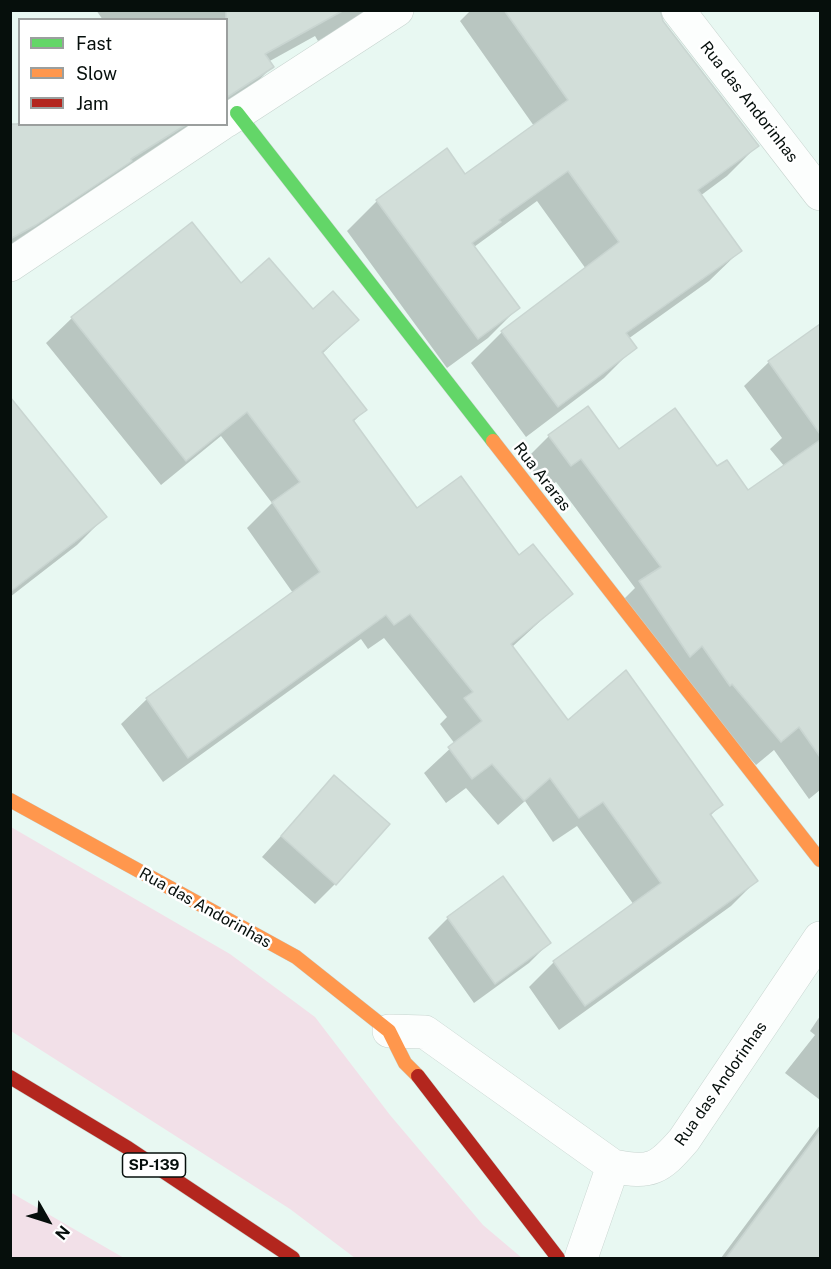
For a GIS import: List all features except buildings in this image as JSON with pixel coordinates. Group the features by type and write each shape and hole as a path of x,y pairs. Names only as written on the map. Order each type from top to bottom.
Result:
{"street":[{"path":"228,120 397,10"},
{"name":"Rua das Andorinhas","path":"678,10 820,194"},
{"name":"Rua Araras","path":"228,120 820,860"},
{"path":"10,264 219,126"},
{"name":"Rua das Andorinhas","path":"10,800 296,957 389,1031"},
{"name":"Rua das Andorinhas","path":"613,1166 634,1171 652,1170 668,1159 684,1140 820,938"},
{"path":"558,1258 517,1208 429,1088 405,1064 389,1031 425,1032 613,1166 581,1258"},
{"name":"SP-139","path":"10,1077 128,1148 293,1258"}],"shaded area":[{"path":"11,827 230,954 315,1017 390,1115 483,1225 522,1258 355,1258 290,1209 11,1031"},
{"path":"10,1192 124,1258 11,1258"}],"traffic: fast":[{"path":"237,113 493,441"}],"traffic: slow":[{"path":"493,441 820,860"},
{"path":"10,800 296,957 389,1031 405,1063 418,1076"}],"traffic: jam":[{"path":"418,1076 558,1258"},
{"path":"10,1077 128,1148 293,1258"}]}
